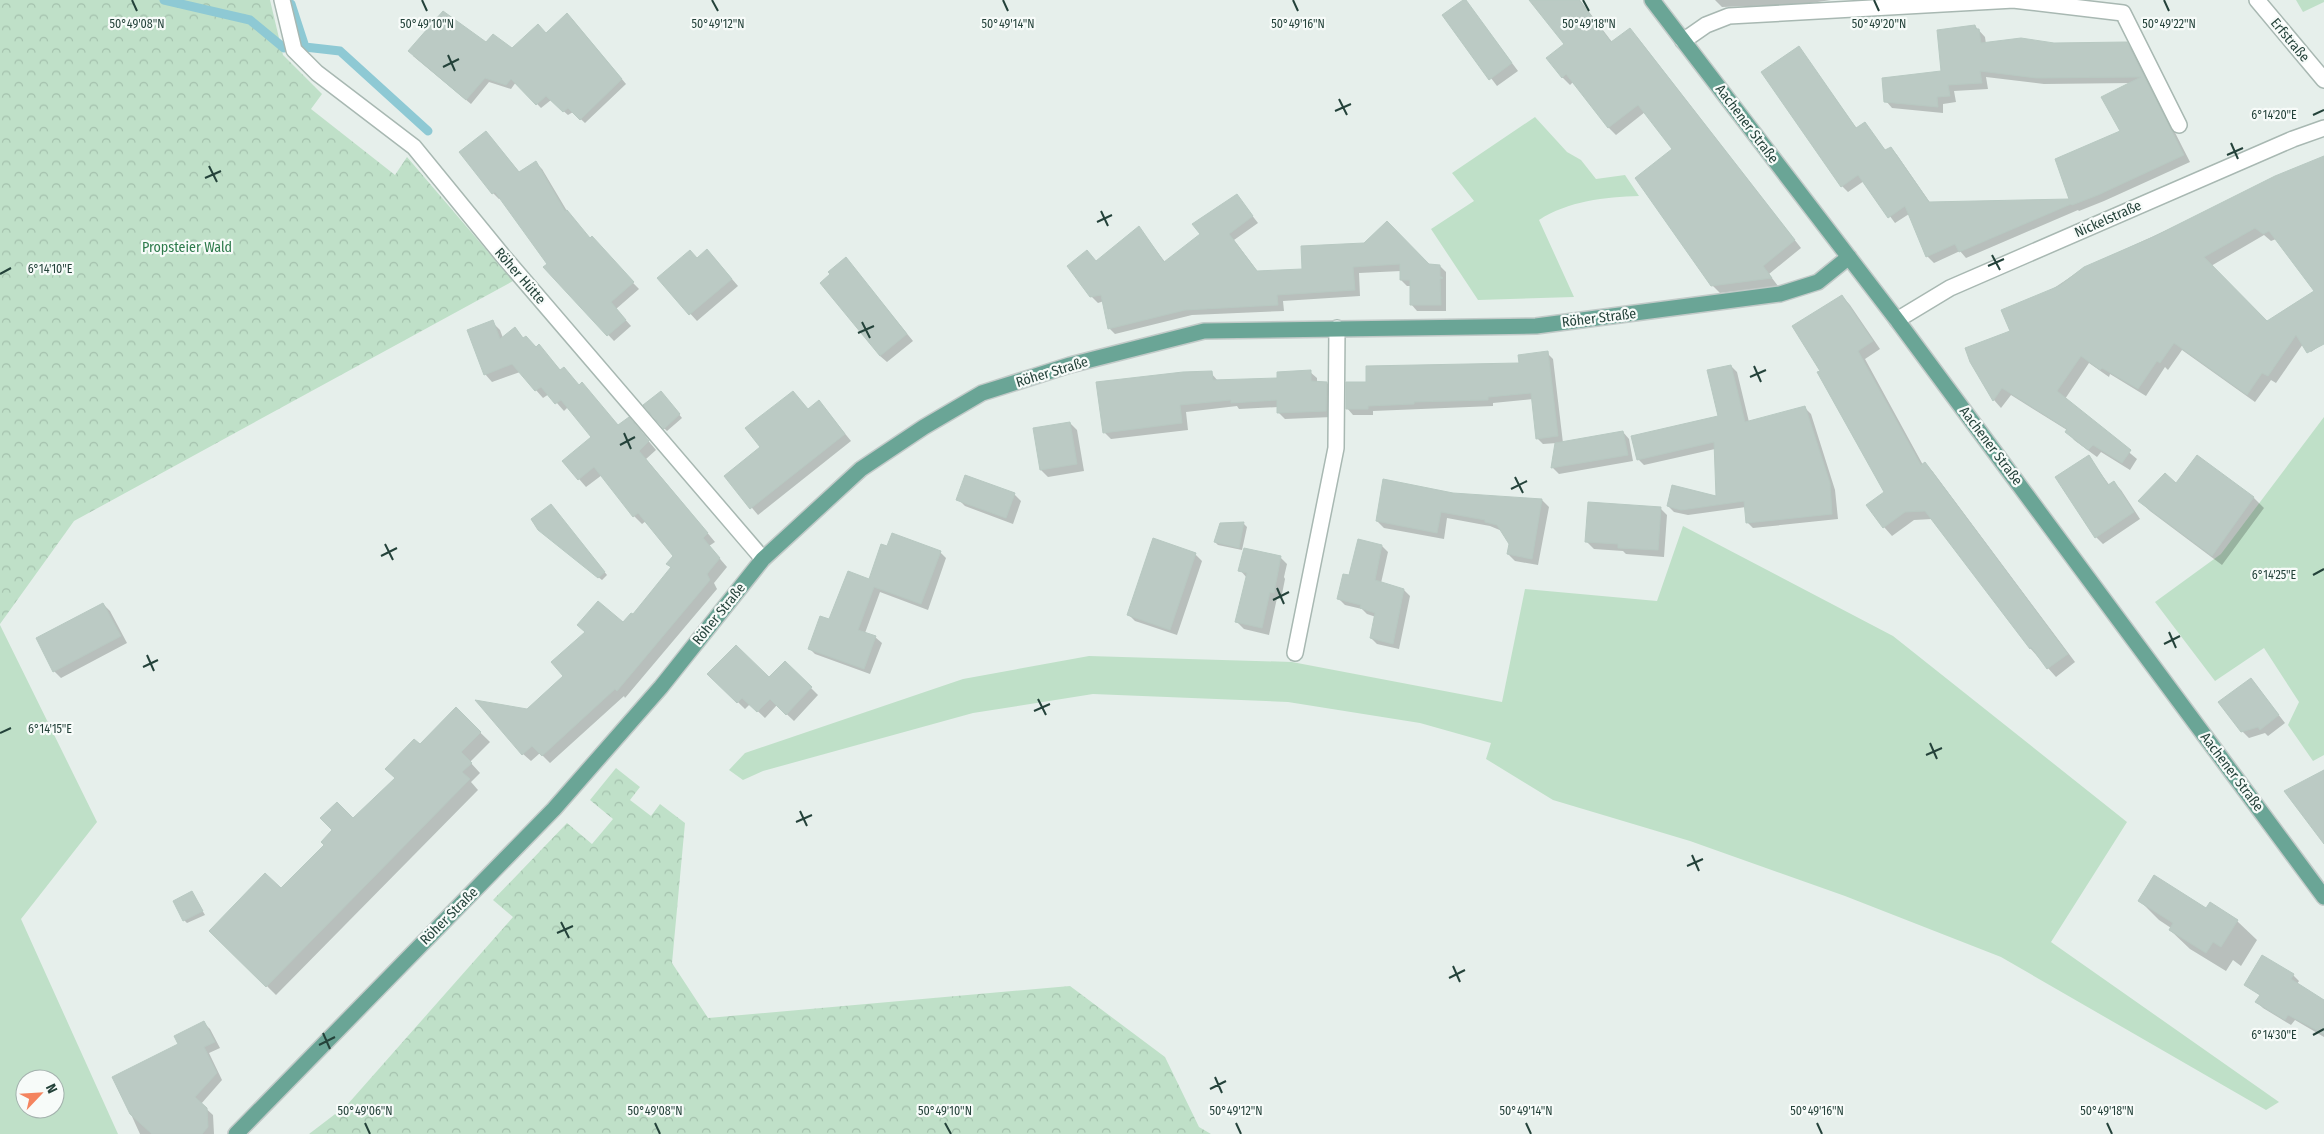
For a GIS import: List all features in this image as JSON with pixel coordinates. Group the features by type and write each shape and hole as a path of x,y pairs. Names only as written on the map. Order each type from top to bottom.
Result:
{"main road":[{"name":"Aachener Straße","path":"1652,0 1897,320 2324,897"},
{"name":"Röher Straße","path":"236,1134 554,809 660,687 763,559 861,468 924,426 982,393 1070,365 1204,331 1536,326 1780,294 1818,282 1849,257"}],"street":[{"name":"Röher Hütte","path":"282,0 294,50 317,74 414,147 503,256 763,559"},
{"path":"1683,41 1706,25 1729,16 2013,0 2123,13 2179,125"},
{"name":"Erfstraße","path":"2257,0 2324,80"},
{"name":"Nickelstraße","path":"1897,320 1950,288 2293,138 2324,128"},
{"path":"1295,653 1336,448 1337,328"}],"green space":[{"name":"Propsteier Wald","path":"0,0 270,0 283,55 322,94 311,109 395,175 407,157 513,281 74,521 0,624"},
{"path":"2296,0 2324,0 2324,2 2303,12"},
{"path":"1535,117 1567,152 1581,160 1596,179 1625,175 1639,196 1574,204 1539,220 1574,297 1478,300 1431,229 1474,201 1452,173"},
{"path":"2324,417 2324,755 2313,761 2288,725 2299,702 2264,648 2215,681 2155,602 2221,554"},
{"path":"1683,526 1893,636 2127,822 2051,942 2279,1102 2266,1110 2001,957 1845,896 1690,841 1553,800 1486,759 1491,743 1420,723 1288,702 1093,694 973,713 763,771 743,780 729,770 745,753 963,679 1089,656 1292,662 1502,702 1525,589 1657,601"},
{"path":"0,625 97,822 21,919 118,1134 0,1134"},
{"path":"616,768 640,787 630,800 651,816 660,804 685,823 672,963 708,1018 1070,986 1165,1057 1199,1127 1211,1134 309,1134 347,1105 513,917 493,900 567,823 592,844 613,819 590,800"}],"building":[{"path":"1463,0 1466,0 1512,63 1489,80 1442,15"},
{"path":"1529,0 1579,0 1611,42 1630,28 1795,240 1763,266 1772,278 1711,286 1635,178 1672,149 1638,105 1608,128 1566,74 1562,78 1546,58 1564,44"},
{"path":"443,11 486,42 493,34 512,48 538,24 546,33 567,13 622,79 580,120 568,108 563,112 546,96 536,105 511,79 506,85 485,78 466,100 408,51"},
{"path":"1975,25 1976,29 1979,29 1981,43 2021,38 2054,43 2127,42 2184,155 2098,195 2071,204 1959,252 1955,244 1926,257 1905,206 1888,218 1858,175 1841,187 1761,72 1799,46 1856,128 1865,122 1885,150 1891,147 1929,202 2069,199 2055,159 2120,131 2101,97 2141,77 2037,78 1980,71 1982,83 1948,85 1950,96 1937,97 1938,107 1884,102 1882,78 1941,71 1937,30"},
{"path":"486,131 519,172 536,161 565,211 567,210 590,238 592,236 634,282 611,302 626,320 607,336 543,267 547,264 495,192 492,194 459,152"},
{"path":"2324,156 2324,344 2307,353 2296,335 2268,376 2262,373 2247,395 2174,343 2160,363 2157,361 2138,389 2102,368 2100,370 2081,356 2057,391 2131,450 2122,463 2093,445 2088,450 2065,432 2067,429 2002,388 1993,401 1970,362 1965,348 2010,331 2001,310 2059,286 2084,267 2153,237 2275,176","holes":["2255,228 2263,234 2269,231 2314,291 2267,321 2204,257"]},
{"path":"1237,194 1253,216 1229,234 1257,271 1302,269 1301,246 1364,243 1387,221 1429,264 1440,265 1440,276 1443,278 1440,279 1441,305 1410,305 1410,280 1400,280 1400,264 1353,267 1355,290 1277,295 1278,305 1185,310 1108,329 1101,295 1090,297 1067,266 1087,250 1096,261 1139,226 1164,262 1200,234 1192,224"},
{"path":"707,249 732,279 689,315 657,278 690,250 697,258"},
{"path":"846,257 907,334 880,356 820,283 830,274 828,272"},
{"path":"1842,295 1873,341 1858,351 1921,465 1925,462 2068,654 2047,669 1925,511 1905,512 1883,528 1866,505 1884,492 1817,372 1820,371 1792,326"},
{"path":"493,320 500,339 515,327 523,338 526,336 536,347 539,344 560,370 564,367 579,385 582,382 618,425 629,417 649,441 639,451 708,533 703,538 720,558 707,574 710,580 617,691 615,689 542,756 532,746 522,755 475,700 527,709 563,676 551,662 585,632 577,625 598,601 623,622 631,613 633,614 671,567 666,564 673,556 638,513 633,517 594,467 578,480 562,461 591,437 561,400 555,404 541,387 535,391 512,364 484,375 467,330"},
{"path":"1548,351 1558,436 1536,439 1531,393 1488,397 1488,400 1414,402 1414,404 1368,406 1368,409 1346,409 1346,382 1366,382 1366,366 1519,363 1518,355"},
{"path":"1731,365 1745,422 1805,406 1830,483 1832,514 1746,523 1744,501 1681,510 1667,506 1672,485 1716,496 1714,442 1637,460 1631,436 1718,416 1707,370"},
{"path":"1311,370 1311,381 1327,382 1326,411 1277,413 1277,400 1231,403 1231,400 1180,405 1182,423 1103,433 1096,382 1183,372 1212,371 1213,380 1277,378 1277,372"},
{"path":"661,391 680,414 664,429 643,405"},
{"path":"793,391 808,409 819,400 845,434 750,509 724,476 760,447 745,428"},
{"path":"1070,422 1077,464 1040,470 1033,428"},
{"path":"1623,431 1628,455 1551,468 1555,443"},
{"path":"2089,455 2108,485 2114,481 2134,512 2095,538 2055,477"},
{"path":"2197,455 2254,497 2212,556 2138,501 2165,473 2176,483"},
{"path":"965,475 1015,493 1006,518 956,500"},
{"path":"1383,479 1453,493 1542,499 1532,559 1507,554 1509,544 1497,525 1485,522 1485,520 1441,512 1437,533 1376,521"},
{"path":"1588,502 1661,507 1658,550 1618,548 1618,544 1585,542"},
{"path":"551,504 605,572 598,578 538,530 531,519"},
{"path":"1244,522 1239,548 1214,542 1220,523"},
{"path":"892,533 941,551 921,604 874,587 858,630 876,636 864,669 808,649 820,616 829,619 848,571 869,579 881,544 887,546"},
{"path":"1153,538 1196,553 1170,630 1127,615"},
{"path":"1358,539 1382,545 1375,580 1404,589 1393,644 1370,638 1375,613 1360,608 1361,605 1337,599 1343,574 1349,575"},
{"path":"1244,548 1281,556 1274,593 1270,592 1262,628 1235,622 1247,573 1238,571"},
{"path":"103,603 121,636 53,672 36,638"},
{"path":"736,645 769,677 785,661 812,687 786,715 770,699 757,712 742,698 737,703 707,674"},
{"path":"2251,678 2279,715 2260,730 2258,727 2241,732 2218,702"},
{"path":"456,707 481,732 461,752 472,763 462,772 470,779 266,987 209,931 265,873 281,888 324,845 321,842 332,830 320,818 337,802 353,818 395,778 385,769 414,739 420,744"},
{"path":"2324,770 2324,844 2284,791"},
{"path":"2154,875 2206,908 2210,902 2238,920 2221,947 2213,942 2206,953 2169,930 2173,923 2138,901"},
{"path":"192,891 203,911 183,921 173,901"},
{"path":"2262,955 2294,974 2291,979 2324,1000 2324,1034 2288,1015 2285,1020 2255,1002 2260,995 2244,985"},
{"path":"204,1021 215,1042 204,1047 217,1073 195,1097 207,1108 208,1127 202,1134 152,1134 130,1114 112,1077 178,1044 174,1036"}],"waterway":[{"path":"164,0 250,20 284,48"},
{"path":"291,4 305,47 340,51 428,131"}]}
